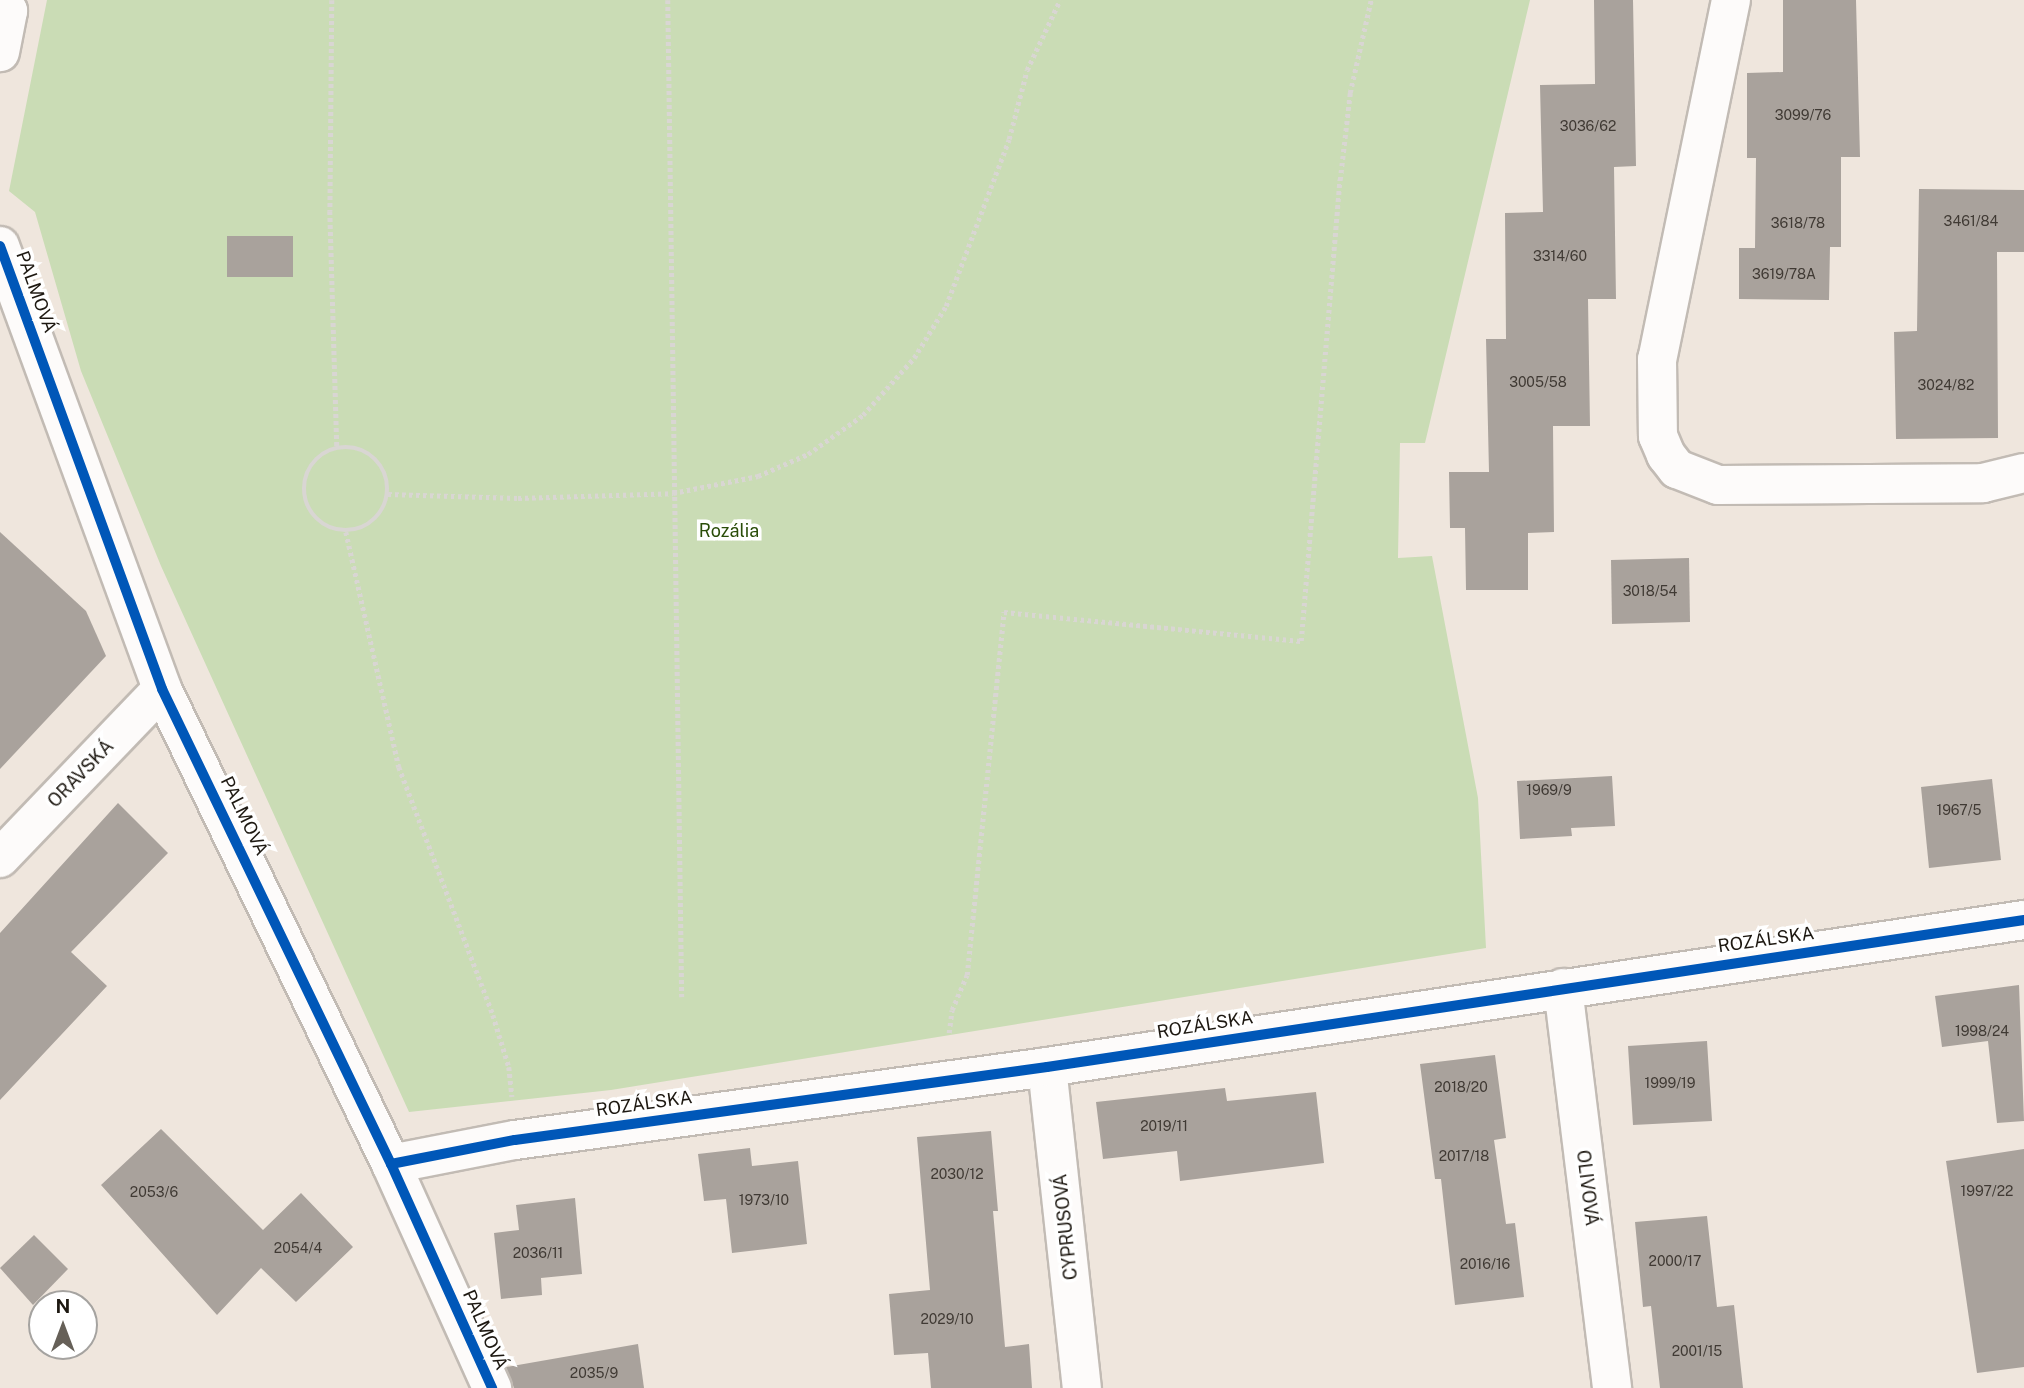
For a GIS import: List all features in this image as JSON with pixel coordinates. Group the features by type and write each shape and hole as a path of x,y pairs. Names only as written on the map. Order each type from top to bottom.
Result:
{"street":[{"path":"1731,0 1657,359 1658,436 1666,455 1677,469 1717,485 1983,483 2024,473"},
{"path":"0,52 6,13"},
{"name":"PALMOVÁ","path":"0,246 162,689 391,1164 492,1388"},
{"name":"ORAVSKÁ","path":"0,858 162,689"},
{"name":"ROZÁLSKA","path":"391,1164 515,1140 1047,1067 2024,920"},
{"name":"OLIVOVÁ","path":"1563,988 1612,1388"},
{"name":"CYPRUSOVÁ","path":"1047,1067 1082,1388"}],"path":[{"path":"332,0 330,211 337,448"},
{"path":"668,0 681,997"},
{"path":"388,494 518,498 673,493 758,476 808,454 863,415 914,358 946,306 1009,139 1027,70 1060,0"},
{"path":"949,1032 952,1010 967,975 1004,612 1301,641 1340,180 1350,93 1371,0"},
{"path":"350,447 374,458 387,481 388,494 379,517 346,532 332,529 311,513 303,487 313,462 337,448 350,447"},
{"path":"346,532 399,767 509,1067 515,1140"}],"green space":[{"name":"Rozália","path":"47,0 1530,0 1425,443 1400,443 1398,558 1432,556 1478,798 1486,948 611,1090 409,1112 161,566 81,371 35,212 9,191"}],"building":[{"path":"1594,0 1633,0 1636,166 1614,167 1616,299 1588,299 1590,426 1553,426 1554,532 1528,533 1528,590 1466,590 1465,528 1450,528 1449,472 1489,472 1486,339 1506,339 1505,213 1543,212 1540,85 1595,84"},
{"path":"1783,0 1856,0 1860,157 1841,157 1841,247 1830,247 1829,300 1739,299 1739,248 1755,248 1756,158 1747,158 1747,73 1783,72"},
{"path":"1919,189 2024,190 2024,252 1997,252 1998,438 1896,439 1894,332 1917,331"},
{"path":"227,236 293,236 293,277 227,277"},
{"path":"0,532 86,611 106,656 0,769"},
{"path":"1689,558 1690,622 1612,624 1611,560"},
{"path":"1612,776 1615,826 1571,828 1572,836 1520,839 1517,781"},
{"path":"1992,779 2001,860 1929,868 1921,787"},
{"path":"118,803 168,853 71,952 107,986 0,1100 0,933"},
{"path":"2019,985 2024,1121 1997,1123 1988,1041 1942,1047 1935,996"},
{"path":"1707,1041 1712,1121 1633,1125 1628,1046"},
{"path":"1495,1055 1506,1138 1494,1140 1506,1224 1515,1223 1524,1297 1455,1305 1441,1179 1435,1179 1420,1064"},
{"path":"1225,1088 1227,1101 1316,1092 1324,1163 1180,1181 1177,1151 1103,1159 1096,1102"},
{"path":"161,1129 263,1230 301,1193 353,1247 296,1302 261,1268 217,1315 101,1185"},
{"path":"991,1131 998,1211 993,1211 1005,1347 1029,1344 1032,1388 931,1388 928,1353 894,1355 889,1294 930,1290 917,1137"},
{"path":"750,1148 752,1166 798,1161 807,1244 732,1253 726,1199 704,1201 698,1154"},
{"path":"2024,1149 2024,1367 1977,1373 1946,1161"},
{"path":"575,1198 582,1274 541,1278 542,1295 501,1299 494,1233 519,1230 516,1205"},
{"path":"1707,1216 1717,1307 1734,1305 1743,1388 1660,1388 1651,1306 1643,1307 1635,1222"},
{"path":"34,1235 68,1269 48,1290 28,1290 28,1299 0,1268"},
{"path":"638,1344 644,1388 514,1388 506,1367"}],"cycle path":[{"path":"0,246 162,689 391,1164 492,1388"},
{"path":"391,1164 515,1140 1047,1067 2024,920"}]}
